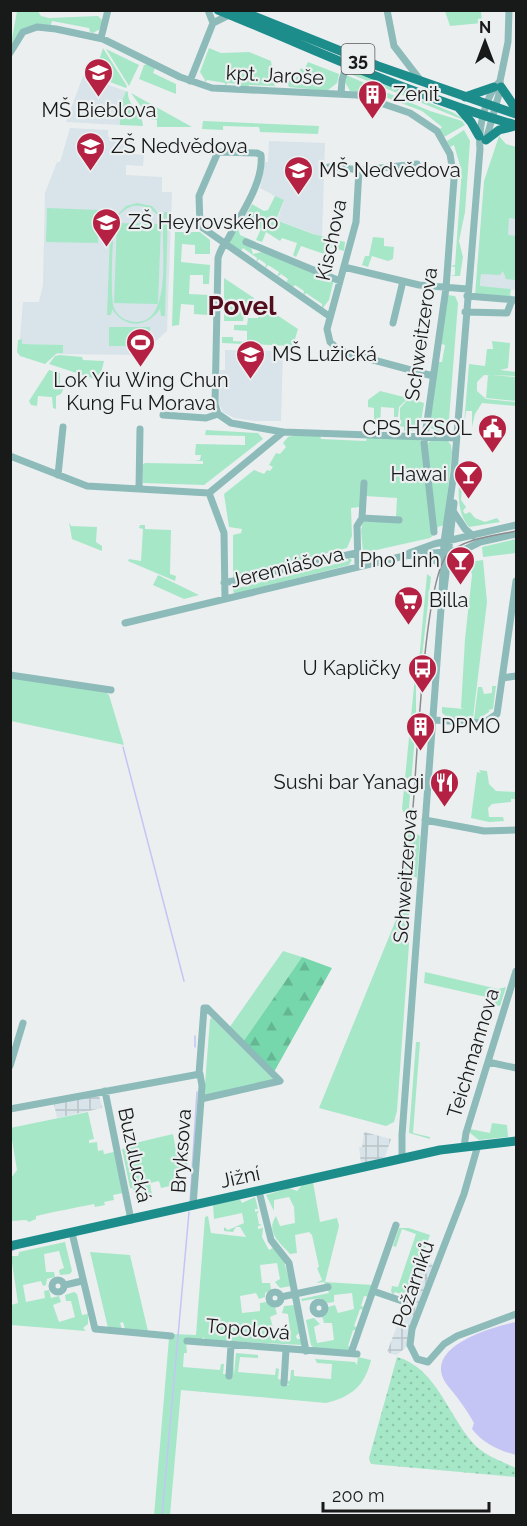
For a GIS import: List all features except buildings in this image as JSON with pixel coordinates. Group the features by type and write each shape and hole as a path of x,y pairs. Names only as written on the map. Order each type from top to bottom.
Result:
{"main road":[{"name":"35","path":"218,10 347,64 457,106 516,125"},
{"name":"35","path":"239,10 423,83 516,114"},
{"path":"464,98 498,85 516,109"},
{"path":"457,106 482,138 516,125"},
{"name":"Jižní","path":"10,1246 464,1146 516,1141"}],"street":[{"path":"101,38 108,10"},
{"path":"208,10 213,23"},
{"path":"251,10 277,21 291,32"},
{"path":"387,10 393,45 423,83"},
{"name":"Schweitzerova","path":"442,595 447,579 446,542 458,441 465,312 480,149 508,42 509,10"},
{"path":"190,81 213,23 229,15"},
{"name":"kpt. Jaroše","path":"10,53 19,36 33,28 50,28 101,38 190,81 223,91 363,96 410,112 430,125 444,141"},
{"path":"341,94 347,64"},
{"name":"Schweitzerova","path":"434,532 424,436 446,288 454,179 450,154 444,141"},
{"path":"434,376 340,351 332,346 328,338 329,316 223,245 200,226 198,198 215,156 220,152 261,154 261,169 223,245 219,256 215,404 218,414 231,423 284,432 424,436 458,441"},
{"path":"329,167 359,170 417,164"},
{"name":"Kischova","path":"329,316 356,222 359,170"},
{"path":"246,242 340,280"},
{"path":"344,267 403,281 514,300 507,314 465,312"},
{"path":"393,323 403,281"},
{"path":"163,416 206,418 218,414"},
{"path":"58,475 62,462 63,427"},
{"path":"139,489 140,429"},
{"path":"10,456 87,486 209,493 284,432"},
{"name":"Schweitzerova","path":"446,542 453,511 456,477 454,472"},
{"name":"Jeremiášova","path":"358,567 357,524 362,518 364,483"},
{"name":"Jeremiášova","path":"209,493 223,529 225,599"},
{"path":"453,511 465,529 473,536"},
{"path":"362,518 399,520"},
{"name":"Jeremiášova","path":"125,623 404,556 446,542 516,525"},
{"name":"Jeremiášova","path":"404,556 446,553 516,534"},
{"name":"Jeremiášova","path":"224,583 356,553"},
{"name":"Schweitzerova","path":"402,1159 401,1145 442,595 442,564 446,553"},
{"path":"421,554 442,564"},
{"path":"433,720 480,723 490,721 498,711 516,581"},
{"path":"10,675 111,690"},
{"path":"502,678 516,676"},
{"path":"425,820 484,831 516,830"},
{"name":"Teichmannova","path":"464,1146 465,1133 516,970"},
{"name":"Bryksova","path":"193,1206 201,1099 204,1008 207,1008 280,1081 201,1099"},
{"path":"10,1066 23,1023"},
{"path":"488,1062 516,1068"},
{"name":"Buzulucká","path":"131,1220 105,1091 201,1076"},
{"path":"10,1109 105,1091"},
{"name":"Požárníků","path":"478,1145 464,1194 413,1324 411,1348 419,1360 428,1362 444,1344 457,1336 516,1314"},
{"name":"Topolová","path":"259,1191 270,1237 287,1259 306,1351"},
{"name":"Topolová","path":"187,1341 354,1353 396,1225"},
{"path":"72,1233 94,1329 171,1336"},
{"path":"65,1285 82,1281"},
{"name":"Topolová","path":"281,1297 328,1287"},
{"path":"373,1291 405,1302"},
{"name":"Topolová","path":"299,1312 313,1309"},
{"path":"229,1376 231,1345"},
{"path":"284,1383 286,1349"}],"shaded area":[{"name":"MŠ Bieblova","path":"83,76 126,91 120,106 120,125 66,122"},
{"name":"ZŠ Heyrovského","path":"70,128 108,130 108,137 135,139 134,154 144,155 143,166 126,165 126,175 162,177 162,192 172,192 167,331 141,355 50,354 50,345 22,344 20,339 23,302 39,302 43,285 45,193 57,162 60,162"},
{"name":"MŠ Nedvědova","path":"269,141 325,143 322,237 277,220 284,201 260,188 265,162 268,162"},
{"path":"516,155 516,290 480,287 481,275 477,275 477,264 502,266"},
{"name":"MŠ Lužická","path":"225,350 283,351 281,421 234,418 223,412 219,404 220,370 225,370"},
{"path":"99,1095 102,1108 57,1118 54,1104"},
{"path":"364,1132 391,1139 385,1157 361,1164 359,1147 362,1147"},
{"path":"422,1260 433,1264 410,1327 407,1346 397,1355 392,1354 387,1352"}],"green space":[{"path":"17,11 38,11 41,16 49,18 98,16 103,21 102,28 93,33 89,28 52,21 51,25 39,25 22,31 11,45"},
{"path":"445,11 481,11 482,23 450,26"},
{"path":"103,48 127,86 126,88 94,76"},
{"path":"209,48 221,53 249,52 271,61 275,89 274,86 249,85 248,88 240,88 240,84 227,83 225,87 225,83 207,80 204,84 205,80 200,72"},
{"path":"106,49 139,65 129,86"},
{"path":"308,62 339,74 337,83 327,91 289,87 286,79 297,84 299,81 295,80 301,68 304,70"},
{"path":"148,64 155,68 153,73 176,84 176,94 139,79 144,65"},
{"path":"355,72 454,113 466,121 348,73"},
{"path":"346,75 430,111 462,121 465,125 444,137 439,130 442,127 422,111 362,89 361,93 350,91 345,82"},
{"path":"126,91 141,117 143,126 120,125 120,106"},
{"path":"131,93 192,127 157,127 157,120 150,119"},
{"path":"203,121 319,126 318,134 260,132 259,127 223,126 223,130 202,129"},
{"path":"464,130 470,141 465,212 459,241 463,257 460,276 450,276 455,275 455,267 450,266 455,265 461,169 454,145 450,147 447,141"},
{"path":"499,136 506,144 516,147 516,219 509,218 508,235 516,236 516,280 506,279 503,271 500,275 481,274 480,286 511,289 510,295 516,298 475,295 484,181"},
{"path":"275,196 284,200 276,220 313,234 345,242 344,251 330,247 330,256 301,246 296,257 293,255 297,243 282,238 280,241 266,232 262,242 256,240 261,229 255,226 257,220 245,217 252,204 264,211 268,210"},
{"path":"137,203 152,206 163,219 164,212 168,212 165,316 161,316 160,309 149,320 136,324 123,320 112,309 111,315 107,315 111,210 115,210 115,217 126,206","holes":["138,206 153,210 162,223 163,269 160,298 155,310 148,319 137,322 123,318 114,308 112,279 113,237 116,221 125,210"]},
{"path":"47,208 99,210 98,243 46,242"},
{"path":"241,222 238,228 240,235 256,242 251,247 253,254 262,252 334,279 329,300 322,309 322,304 306,293 303,296 304,291 295,285 292,288 286,283 288,279 281,274 277,277 279,272 268,265 265,269 266,264 259,259 256,263 257,258 243,248 240,252 229,242"},
{"path":"117,223 161,224 158,304 114,303"},
{"path":"175,232 200,232 210,240 210,254 195,254 195,245 182,244 181,262 210,265 209,284 203,284 203,275 190,275 189,294 209,295 208,315 194,314 194,305 181,304 179,325 172,326"},
{"path":"373,237 384,238 384,246 394,247 393,259 388,261 372,256 368,267 362,265 365,256 369,256"},
{"path":"224,278 254,298 252,303 247,303 243,321 224,321"},
{"path":"448,295 455,296 458,303 449,420 444,430 438,432 429,427 438,362 442,362 445,345 441,344"},
{"path":"268,309 298,329 293,346 222,343 222,337 233,337 233,341 247,342 247,331 234,330 234,325 247,325 248,318 258,318 258,313"},
{"path":"109,327 150,327 150,346 109,346"},
{"path":"22,339 22,344 63,345 63,353 57,353 45,364 20,356 17,352 18,340"},
{"path":"492,341 510,343 508,368 500,370 516,372 516,376 484,375 477,382 477,391 486,399 516,402 516,406 482,403 475,414 472,427 472,411 466,411 463,436 469,364 485,366 487,349 493,349"},
{"path":"55,356 82,357 83,360 104,361 100,377 95,379 49,364"},
{"path":"49,370 60,373 60,386 65,386 61,394 56,396 56,409 53,408 52,397 38,396 37,406 31,405 29,401"},
{"path":"488,375 516,377 516,401 486,398"},
{"path":"380,391 408,398 399,407 398,417 394,417 394,408 381,407 380,426 374,426 374,408 368,407 368,400"},
{"path":"409,398 424,403 420,428 414,431 404,431 404,427 400,426 400,408"},
{"path":"206,430 258,433 263,439 204,485 143,483 142,465 145,463 203,464 203,461 195,461 200,460 201,455 195,455 196,444 245,445 245,436 205,435"},
{"path":"298,434 320,435 321,439 366,441 367,437 417,439 427,444 431,440 447,440 452,452 444,525 438,527 436,533 430,538 363,553 361,530 363,522 396,517 397,498 365,496 360,507 351,508 352,536 347,548 233,577 233,535 241,533 242,529 229,527 224,494 254,470 264,474 267,470 270,471 273,467 269,465 276,453 280,454 286,447 283,443 288,437"},
{"path":"459,484 462,487 461,500 466,507 463,511 465,514 470,512 475,518 485,522 497,518 500,522 469,527 460,507"},
{"path":"69,522 71,526 97,527 96,542 102,546 102,551 72,539"},
{"path":"140,525 145,525 145,529 171,530 170,574 176,576 175,581 128,561 129,559 141,561 143,529 139,528"},
{"path":"516,539 516,553 483,557 482,547"},
{"path":"348,556 352,560 349,565 234,594 233,589 348,561"},
{"path":"483,560 487,602 473,718 447,717 442,713 442,707 464,709 461,708 465,639 472,575 469,562"},
{"path":"427,574 431,577 419,683 417,683"},
{"path":"158,575 199,595 184,599 153,585"},
{"path":"416,666 416,723 409,808 416,809 414,832 420,836 417,878 409,874 409,869 405,870 409,823 402,809"},
{"path":"10,677 103,690 109,695 124,745 11,721"},
{"path":"492,686 496,686 493,709 488,710 490,711 479,719 474,719 478,687 482,687 484,694 492,693"},
{"path":"479,770 487,771 489,784 496,791 516,792 516,799 511,799 511,802 492,804 488,808 489,817 503,817 504,821 489,822 471,818 477,772 481,773"},
{"path":"409,888 409,944 397,1111 394,1122 386,1126 319,1108"},
{"path":"283,951 302,957 243,1042 229,1028"},
{"path":"302,957 332,968 274,1072 243,1042"},
{"path":"425,972 498,989 506,987 500,1006 494,1005 495,999 424,983"},
{"path":"212,1018 275,1081 204,1097 210,1019"},
{"path":"416,1042 420,1042 413,1133 430,1137 430,1139 409,1133"},
{"path":"88,1112 94,1139 89,1140 89,1143 97,1142 98,1151 103,1150 104,1154 114,1152 123,1193 113,1195 114,1200 104,1202 105,1205 95,1207 94,1204 44,1214 36,1216 36,1219 29,1222 26,1220 11,1221 11,1178 17,1170 10,1128"},
{"path":"492,1123 507,1125 508,1137 479,1140 470,1133 470,1129 490,1133"},
{"path":"173,1134 176,1151 188,1153 187,1172 187,1168 178,1170 178,1180 186,1180 186,1184 161,1188 159,1181 150,1183 152,1195 143,1200 142,1195 135,1194 133,1188 130,1188 122,1149 131,1147 131,1144"},
{"path":"313,1182 320,1222 337,1218 339,1226 325,1282 373,1285 369,1297 364,1296 361,1306 365,1307 364,1310 360,1309 354,1326 358,1328 357,1331 353,1330 348,1346 352,1348 350,1350 315,1349 311,1345 306,1320 314,1318 320,1324 314,1327 317,1343 334,1340 332,1323 324,1323 322,1316 327,1313 328,1307 335,1305 338,1313 354,1309 352,1293 334,1295 334,1302 328,1303 320,1298 302,1301 301,1299 329,1293 324,1282 316,1283 322,1280 317,1268 319,1267 312,1235 309,1232 295,1235 297,1253 290,1254 273,1232 272,1227 276,1216 280,1226 295,1223 294,1207 289,1197 274,1200 274,1211 266,1195 289,1188 297,1191 302,1185"},
{"path":"255,1197 258,1209 255,1209 255,1212 259,1211 257,1214 259,1224 262,1225 258,1226 258,1229 263,1228 262,1237 269,1250 273,1248 283,1258 291,1286 280,1288 275,1282 280,1279 277,1263 260,1265 262,1283 270,1283 271,1290 265,1293 265,1297 259,1299 256,1293 240,1296 242,1313 260,1311 260,1303 266,1302 275,1307 277,1314 270,1317 275,1334 290,1331 288,1314 282,1313 284,1306 295,1305 300,1332 296,1336 297,1339 302,1339 302,1345 206,1340 203,1337 202,1340 186,1342 187,1353 184,1353 183,1367 220,1370 221,1364 224,1364 223,1374 226,1374 233,1353 234,1375 236,1353 258,1355 258,1358 240,1357 238,1372 275,1375 276,1368 279,1369 278,1379 282,1380 282,1385 289,1385 287,1382 290,1380 291,1370 294,1370 294,1376 331,1379 332,1364 317,1363 315,1359 355,1362 357,1365 358,1357 371,1360 365,1377 356,1389 350,1394 326,1403 181,1390 170,1515 154,1516 169,1338 173,1334 196,1335 205,1217 208,1216 211,1233 246,1237 240,1227 236,1227 233,1232 224,1231 224,1227 228,1230 244,1223 242,1213 214,1219 213,1205 240,1199 242,1203"},
{"path":"399,1228 409,1228 430,1235 407,1300 407,1296 395,1292 393,1295 391,1291 392,1286 398,1287 416,1234 402,1229 396,1247 393,1246"},
{"path":"65,1242 72,1271 70,1274 60,1275 59,1270 64,1268 59,1251 44,1254 46,1272 54,1272 55,1277 47,1279 46,1285 43,1286 41,1281 23,1285 26,1302 45,1298 44,1291 49,1290 51,1298 59,1296 61,1302 53,1305 59,1322 75,1317 71,1301 66,1301 65,1295 74,1292 77,1294 82,1315 88,1314 88,1324 83,1328 86,1331 11,1325 11,1305 18,1303 11,1256 18,1256 19,1252"},
{"path":"90,1252 130,1255 148,1331 125,1329 123,1322 120,1323 122,1329 108,1328"},
{"path":"397,1357 410,1362 431,1381 476,1447 516,1468 516,1477 371,1464 369,1458"}],"water":[{"path":"516,1322 516,1455 481,1439 472,1429 474,1423 441,1373 443,1361 450,1350 476,1334"}],"waterway":[{"path":"123,747 184,981"},
{"path":"195,1036 195,1047"},
{"path":"190,1202 197,1092"},
{"path":"162,1516 189,1212"},
{"path":"10,1251 14,1250"}],"tram line":[{"path":"413,807 427,633 440,570 448,554 462,544 516,531"}],"place":[{"name":"MŠ Bieblova","path":"99,98"},
{"name":"Zenit","path":"372,120"},
{"name":"ZŠ Nedvědova","path":"90,172"},
{"name":"MŠ Nedvědova","path":"298,196"},
{"name":"ZŠ Heyrovského","path":"107,248"},
{"name":"Lok Yiu Wing Chun Kung Fu Morava","path":"141,368"},
{"name":"MŠ Lužická","path":"251,380"},
{"name":"CPS HZSOL","path":"493,454"},
{"name":"Hawai","path":"468,500"},
{"name":"Pho Linh","path":"461,586"},
{"name":"Billa","path":"408,626"},
{"name":"U Kapličky","path":"422,694"},
{"name":"DPMO","path":"420,752"},
{"name":"Sushi bar Yanagi","path":"445,808"}],"district":[{"name":"Povel","path":"242,306"}]}
